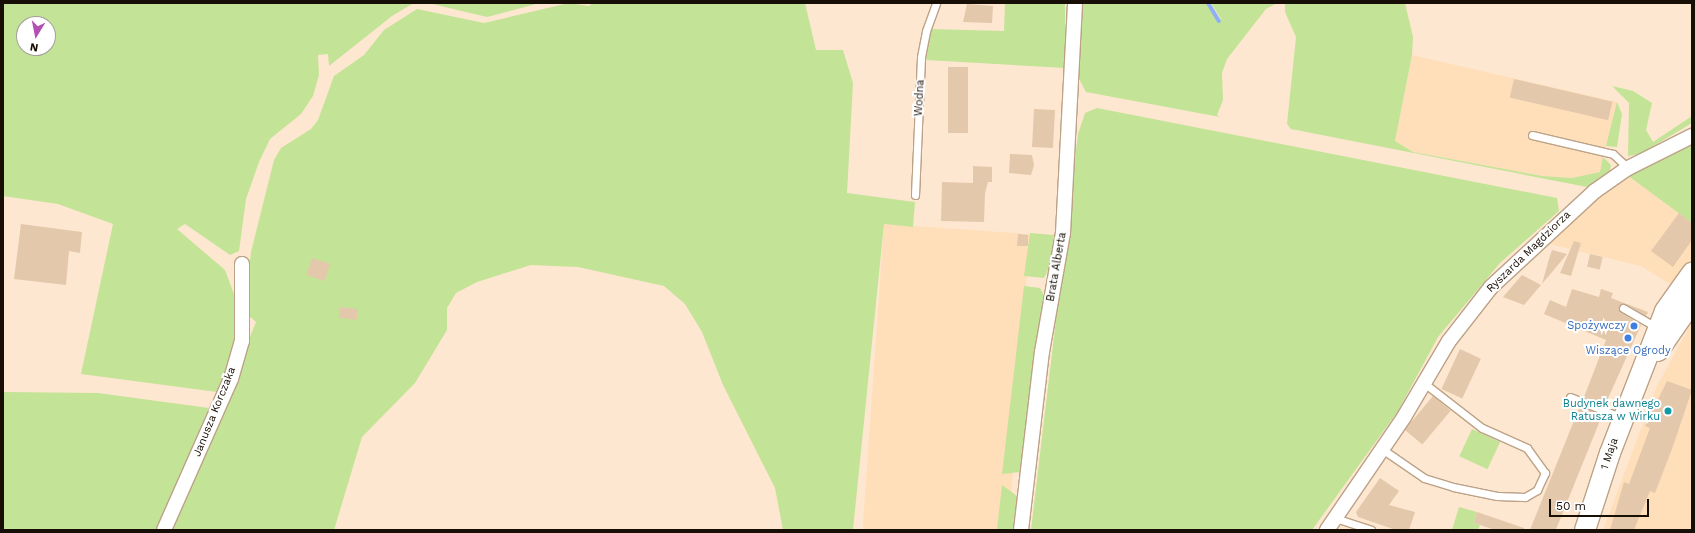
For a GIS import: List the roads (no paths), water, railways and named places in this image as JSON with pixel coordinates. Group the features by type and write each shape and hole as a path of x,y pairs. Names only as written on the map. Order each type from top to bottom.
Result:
{"street":[{"name":"Brata Alberta","path":"1021,530 1042,352 1065,212 1075,3"},
{"name":"Ryszarda Magdziorza","path":"1327,530 1382,449 1424,383 1448,341 1491,287 1546,233 1628,168 1692,136"},
{"name":"Janusza Korczaka","path":"164,530 231,379 242,340 242,264"},
{"name":"1 Maja","path":"1586,529 1624,418 1665,311 1692,273"},
{"name":"1 Maja","path":"1639,379 1692,302"}],"lane":[{"name":"Wodna","path":"915,195 921,57 936,3"},
{"path":"1532,136 1613,154 1628,168"},
{"path":"1623,308 1659,329"},
{"path":"1382,449 1424,478 1452,487 1497,496 1524,497 1537,490 1545,473 1527,448 1482,428 1424,383"},
{"path":"1570,397 1624,418"},
{"path":"1335,518 1372,530"}],"waterway":[{"path":"1208,3 1219,21"}],"place":[{"name":"Spożywczy","path":"1634,326"},
{"name":"Wiszące Ogrody","path":"1628,338"},
{"name":"Budynek dawnego Ratusza w Wirku","path":"1668,411"}]}
